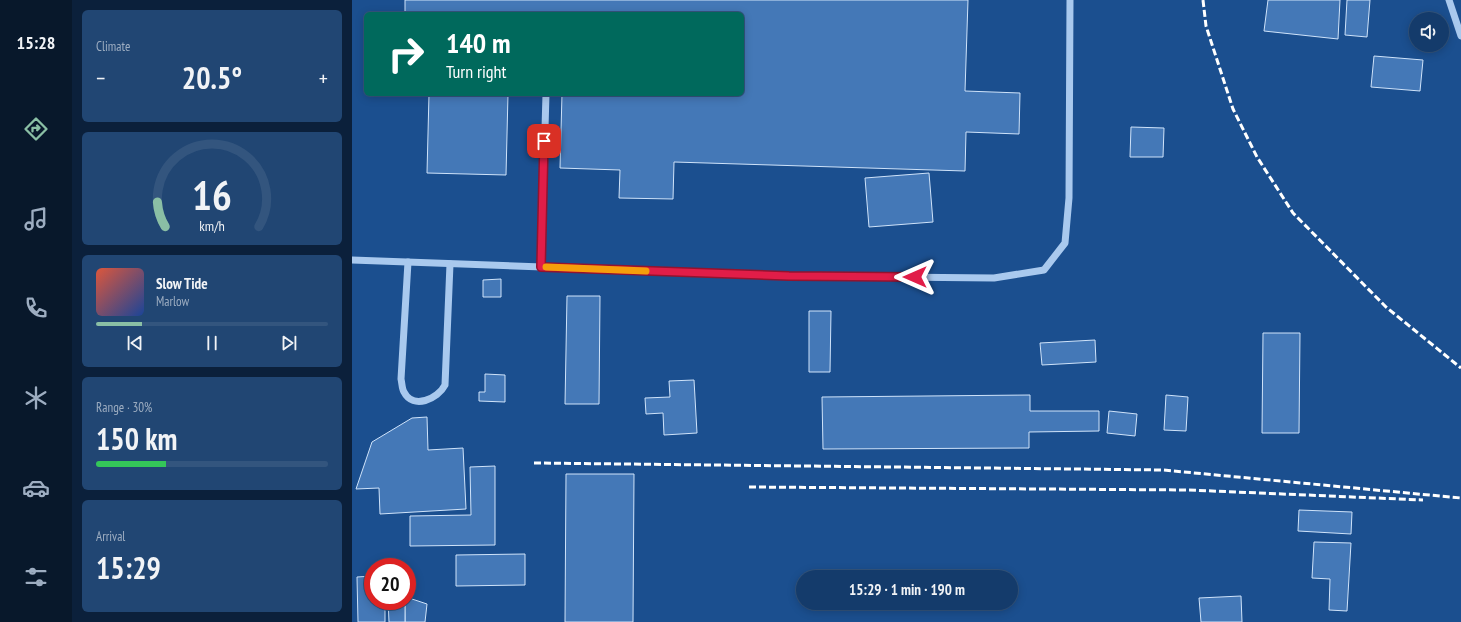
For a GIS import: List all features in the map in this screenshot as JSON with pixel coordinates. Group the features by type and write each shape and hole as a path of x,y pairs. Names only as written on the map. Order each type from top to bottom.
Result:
{"lane":[{"path":"352,260 789,276 994,278 1044,270 1065,243 1069,198 1070,0"},
{"path":"1449,0 1461,36"},
{"path":"541,267 546,96"},
{"path":"408,262 401,380 404,393 412,400 424,402 433,399 442,392 445,385 450,264"}],"building":[{"path":"405,0 968,0 965,91 1020,93 1019,134 966,132 965,171 674,162 673,199 619,198 620,170 560,168 562,96 744,96 744,12 405,12"},
{"path":"1268,0 1340,0 1338,39 1264,31"},
{"path":"1347,0 1370,0 1367,37 1345,35"},
{"path":"1374,56 1423,60 1420,91 1371,87"},
{"path":"429,96 508,96 506,175 427,173"},
{"path":"1131,127 1164,128 1163,157 1130,157"},
{"path":"929,173 933,222 869,227 865,178"},
{"path":"501,279 501,297 483,297 483,280"},
{"path":"567,296 600,296 599,404 565,404"},
{"path":"809,311 831,311 830,372 809,372"},
{"path":"1263,333 1300,333 1299,433 1262,433"},
{"path":"1095,340 1096,362 1042,365 1040,343"},
{"path":"485,374 505,375 505,402 479,401 479,392 485,392"},
{"path":"694,380 697,433 664,435 663,413 646,414 645,398 670,397 669,381"},
{"path":"1030,395 1030,411 1099,411 1099,431 1029,432 1029,448 823,449 822,397"},
{"path":"1166,395 1188,397 1186,431 1164,430"},
{"path":"1109,411 1137,414 1135,436 1107,433"},
{"path":"427,417 428,450 463,448 466,509 380,514 379,488 356,489 372,442 412,418"},
{"path":"495,466 495,545 410,546 410,516 471,515 470,467"},
{"path":"566,474 634,474 633,622 565,622"},
{"path":"1299,510 1352,512 1351,534 1298,531"},
{"path":"1314,542 1351,543 1347,611 1329,610 1330,579 1312,578"},
{"path":"525,554 525,585 456,586 456,555"},
{"path":"357,577 364,577 364,610 385,610 385,622 358,622"},
{"path":"1241,596 1242,622 1201,622 1199,598"},
{"path":"416,600 427,604 425,622 405,622 405,610 416,610"},
{"path":"388,610 405,610 405,622 389,622"}],"railway":[{"path":"1203,0 1206,26 1233,109 1257,157 1293,213 1386,307 1461,368"},
{"path":"534,463 1163,470 1461,498"},
{"path":"749,487 1189,490 1423,500"}],"slow traffic":[{"path":"546,267 646,271"}],"route":[{"path":"544,141 541,267 789,276 915,277"}]}
